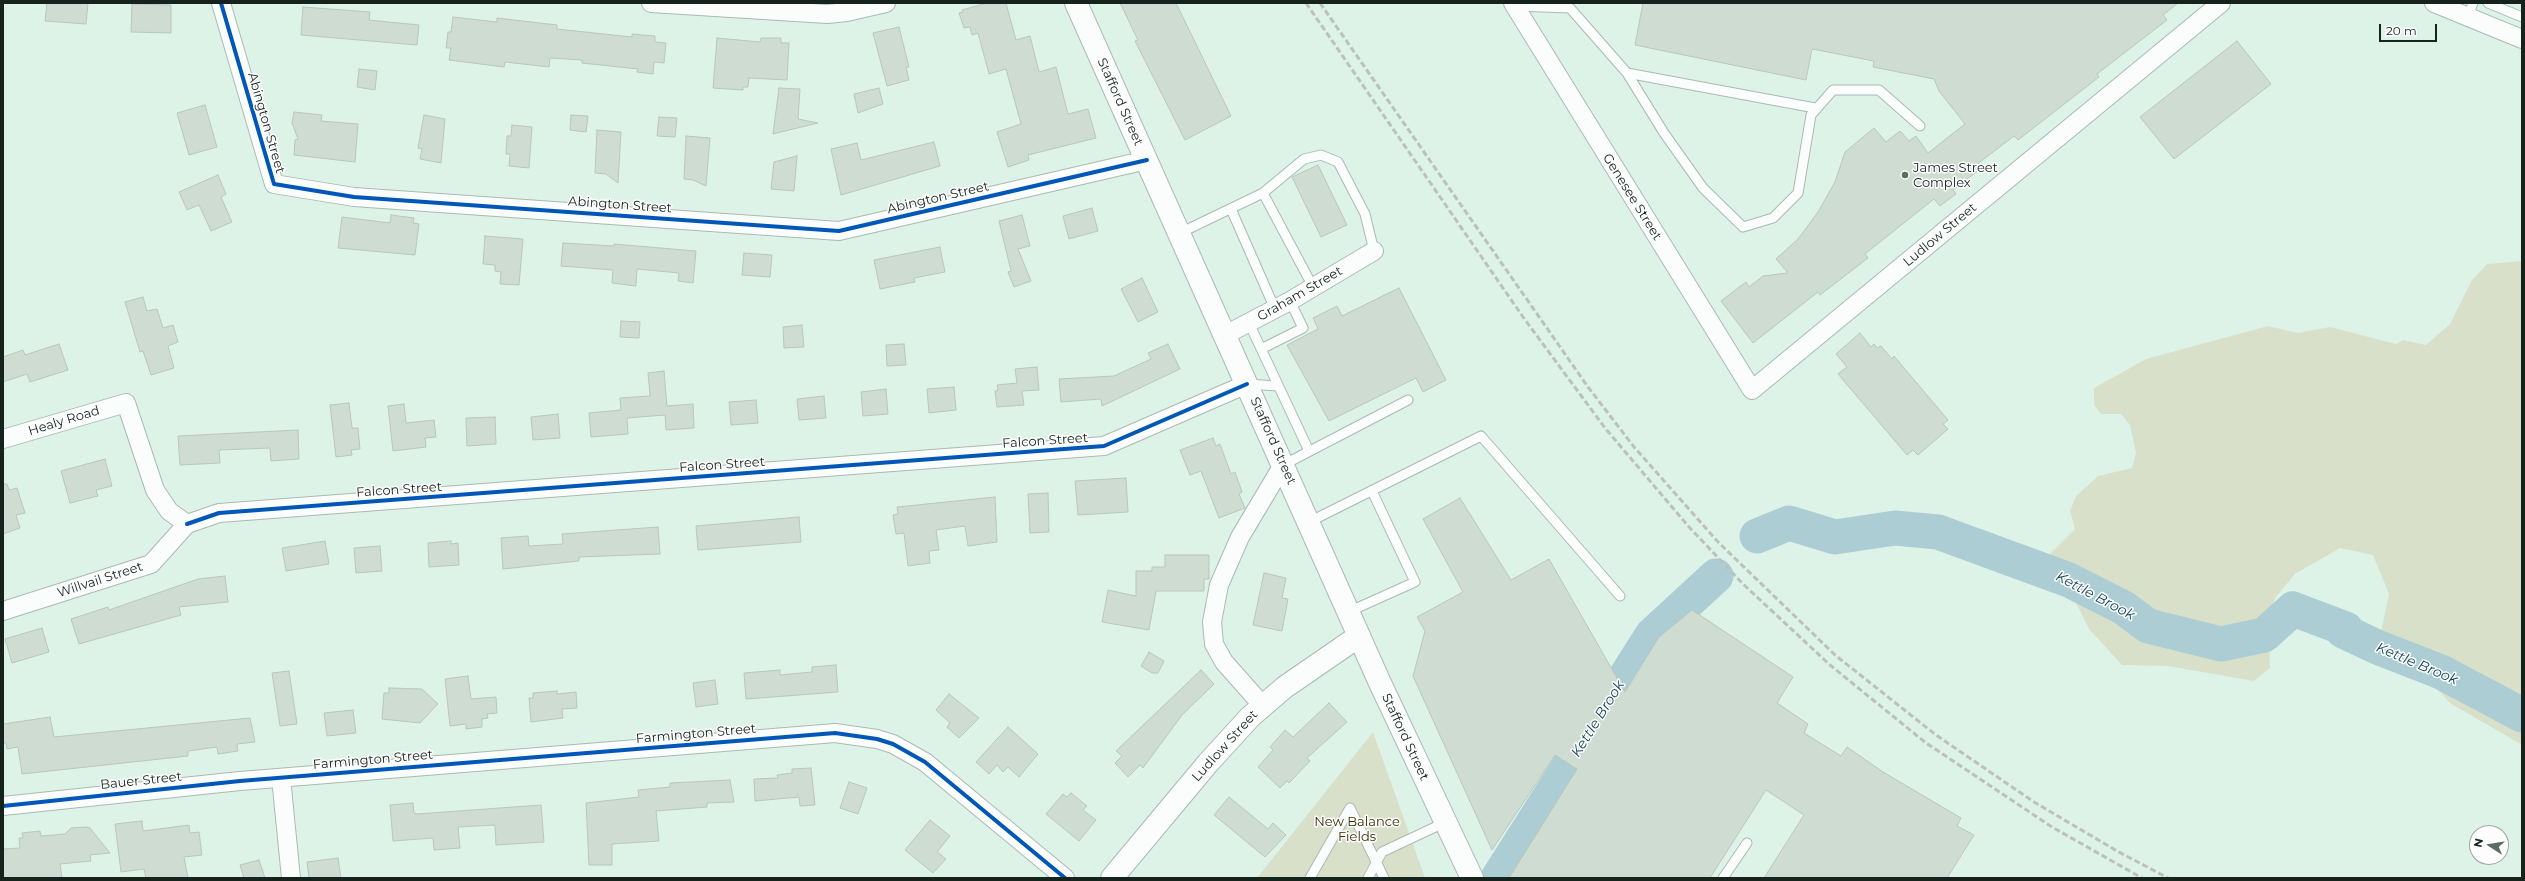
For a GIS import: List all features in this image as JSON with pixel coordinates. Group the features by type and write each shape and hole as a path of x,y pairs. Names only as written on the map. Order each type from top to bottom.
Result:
{"main road":[{"name":"Stafford Street","path":"1076,3 1348,612 1472,878"},
{"name":"Ludlow Street","path":"1112,878 1208,763 1263,706 1285,687 1359,636"}],"street":[{"name":"Abington Street","path":"221,3 274,184 354,196 839,231 1147,160"},
{"path":"651,3 827,14 847,12 886,3"},
{"name":"Ludlow Street","path":"1752,390 2221,3"},
{"path":"2434,3 2470,10 2522,39"},
{"name":"Genesee Street","path":"1513,4 1752,390"},
{"name":"Graham Street","path":"1225,335 1282,305 1374,251"},
{"name":"Falcon Street","path":"187,524 219,513 1104,446 1247,384"},
{"name":"Healy Road","path":"3,439 126,402 155,490 169,511 187,524"},
{"path":"1263,706 1224,662 1214,644 1212,622 1219,585 1240,537 1283,465"},
{"name":"Willvail Street","path":"3,611 151,564 187,524"},
{"name":"Farmington Street","path":"281,778 834,733 869,737 893,744 925,762 1065,878"},
{"path":"281,778 291,878"},
{"name":"Bauer Street","path":"3,806 281,778"}],"lane":[{"path":"2488,3 2522,17"},
{"path":"1513,4 1570,8 1627,73 1664,133 1703,188 1743,226 1773,218 1798,193 1811,115 1815,108 1833,90 1879,90 1920,126"},
{"path":"1627,73 1815,108"},
{"path":"1180,233 1263,193 1304,159 1321,155 1338,162 1365,214 1374,251"},
{"path":"1263,193 1313,287"},
{"path":"1231,209 1282,305 1303,328 1261,349"},
{"path":"1249,323 1309,452"},
{"path":"1247,384 1278,386"},
{"path":"1283,465 1408,400"},
{"path":"1309,522 1480,436 1620,596"},
{"path":"1348,612 1415,582 1372,490"},
{"path":"1310,878 1350,808 1384,878"},
{"path":"1368,878 1382,852 1446,822"},
{"path":"1723,878 1747,843"}],"green space":[{"path":"2522,261 2522,745 2450,703 2420,670 2374,665 2389,594 2373,555 2340,548 2295,574 2275,598 2268,619 2270,668 2254,681 2168,666 2122,665 2089,629 2074,599 2055,584 2047,557 2075,529 2070,511 2076,496 2098,476 2132,468 2136,453 2130,425 2121,414 2101,414 2094,405 2094,388 2146,359 2268,326 2298,333 2330,327 2396,344 2403,340 2426,345 2450,324 2472,280 2487,264"},
{"name":"New Balance Fields","path":"1373,732 1425,878 1257,878"}],"building":[{"path":"47,3 88,3 86,24 45,21"},
{"path":"987,3 1006,3 1016,40 1030,36 1039,72 1056,67 1068,114 1088,109 1096,138 1028,155 1029,160 1008,167 997,132 1021,124 1006,69 989,74 978,33 972,35 970,27 964,28 959,13 963,12 962,10"},
{"path":"1120,3 1176,3 1231,116 1185,140 1135,41 1138,40"},
{"name":"James Street Complex","path":"1643,3 2178,3 2163,15 2167,20 2097,74 2099,77 2018,140 2014,136 1976,165 1979,170 1953,190 1956,194 1940,206 1934,199 1865,254 1868,258 1820,295 1818,292 1753,343 1721,301 1746,282 1749,287 1763,276 1788,273 1776,259 1798,239 1818,212 1835,182 1845,152 1874,128 1886,142 1900,131 1909,141 1916,136 1928,153 1965,124 1939,91 1934,79 1873,67 1874,61 1812,49 1806,80 1635,45"},
{"path":"132,4 171,5 171,33 131,32"},
{"path":"303,7 370,12 369,20 419,25 417,45 301,35"},
{"path":"453,17 497,22 497,18 557,25 557,29 632,37 632,34 655,36 655,42 666,43 664,63 654,62 653,74 637,72 638,69 582,63 582,60 550,58 549,67 505,62 504,67 449,60 451,48 446,48 448,32 451,32"},
{"path":"899,27 909,67 906,67 909,80 887,86 873,33"},
{"path":"717,38 760,42 761,38 781,38 781,43 789,43 787,80 749,78 748,87 743,87 743,90 713,88"},
{"path":"2237,41 2271,84 2174,159 2140,117"},
{"path":"359,69 377,71 375,90 357,87"},
{"path":"779,88 800,89 798,119 818,123 773,134"},
{"path":"879,88 883,104 858,113 854,94"},
{"path":"205,105 217,147 189,155 177,113"},
{"path":"294,112 322,115 321,121 358,124 355,162 294,155 295,140 298,139 292,123"},
{"path":"424,115 445,119 441,163 420,159 422,149 418,148"},
{"path":"571,115 588,116 586,132 570,130"},
{"path":"659,117 677,118 675,137 657,136"},
{"path":"512,125 532,127 529,168 509,166 510,154 506,154 507,136 511,136"},
{"path":"597,130 621,132 618,183 606,174 595,173"},
{"path":"686,136 710,138 706,186 693,180 684,179"},
{"path":"934,142 940,166 841,195 831,149 857,143 861,160"},
{"path":"797,156 794,191 771,189 774,162"},
{"path":"1318,165 1347,225 1321,237 1292,177"},
{"path":"218,175 226,194 221,197 232,222 211,231 199,205 187,210 179,192"},
{"path":"1092,208 1098,231 1069,239 1063,216"},
{"path":"391,215 414,218 413,223 419,224 415,255 338,248 342,217 390,223"},
{"path":"1022,215 1030,246 1018,249 1031,281 1014,287 1008,272 1011,271 999,221"},
{"path":"485,236 523,239 519,285 500,284 501,272 495,271 495,265 483,264"},
{"path":"563,243 614,246 614,244 696,251 693,283 678,281 679,273 637,269 636,286 612,283 613,270 561,266"},
{"path":"940,247 945,272 914,278 915,282 880,289 874,260"},
{"path":"744,253 772,255 770,277 742,275"},
{"path":"1142,278 1158,312 1138,322 1121,289"},
{"path":"1399,288 1446,380 1423,392 1416,378 1329,421 1287,345 1318,329 1313,318 1337,306 1342,316"},
{"path":"143,297 147,311 157,309 163,328 173,325 178,342 168,346 174,368 151,375 143,351 140,352 125,302"},
{"path":"621,321 640,322 639,338 620,337"},
{"path":"802,325 804,347 784,348 783,327"},
{"path":"1860,333 1871,347 1874,344 1877,348 1881,346 1892,359 1894,356 1948,420 1943,424 1948,429 1918,455 1913,450 1907,455 1838,374 1847,367 1836,354"},
{"path":"59,344 68,370 30,382 27,374 3,382 3,357 23,350 25,355"},
{"path":"904,344 906,365 887,366 886,345"},
{"path":"1168,344 1180,369 1102,406 1101,399 1061,402 1059,379 1114,376 1151,359 1148,353"},
{"path":"1037,367 1039,390 1022,391 1024,405 997,407 995,391 998,390 997,385 1017,383 1015,369"},
{"path":"664,371 667,406 693,404 694,428 666,430 665,415 627,418 628,434 591,437 589,413 621,410 620,398 650,396 648,373"},
{"path":"954,387 956,410 929,413 927,389"},
{"path":"886,389 888,414 863,416 861,392"},
{"path":"824,396 826,418 799,420 797,399"},
{"path":"756,400 758,423 731,425 729,402"},
{"path":"349,403 352,428 358,428 360,449 351,450 352,455 336,457 330,405"},
{"path":"404,404 406,423 434,420 436,437 425,438 426,447 393,451 388,406"},
{"path":"558,414 560,438 533,440 531,417"},
{"path":"495,417 496,444 467,446 466,418"},
{"path":"298,430 299,459 271,461 270,448 219,450 220,463 180,465 178,436"},
{"path":"1213,438 1216,446 1220,444 1231,474 1235,472 1242,492 1239,494 1245,508 1219,518 1201,471 1190,475 1180,450"},
{"path":"105,459 112,486 96,490 98,496 70,503 61,471"},
{"path":"1126,478 1128,512 1078,515 1075,481"},
{"path":"3,484 7,484 9,490 17,488 25,513 16,515 20,528 3,534"},
{"path":"1048,493 1049,532 1030,533 1028,494"},
{"path":"995,497 997,542 968,546 965,526 936,530 939,550 929,551 930,563 908,566 904,533 896,534 893,515 898,514 897,507"},
{"path":"1460,498 1511,580 1549,559 1625,692 1659,637 1692,610 1793,677 1777,703 1808,724 1804,733 1841,756 1847,747 1883,772 1961,818 1957,826 1974,835 1947,878 1764,878 1804,815 1766,790 1710,878 1509,878 1577,769 1555,755 1492,850 1413,676 1425,631 1417,617 1463,592 1423,519"},
{"path":"799,517 801,542 698,550 696,526"},
{"path":"658,527 660,554 579,557 579,561 503,569 501,538 528,536 529,546 563,544 562,534"},
{"path":"325,541 329,564 286,571 282,548"},
{"path":"451,541 451,544 458,543 459,565 429,567 428,543"},
{"path":"380,546 382,571 356,573 354,548"},
{"path":"1165,555 1209,555 1209,579 1204,579 1204,591 1156,591 1149,630 1102,622 1108,590 1136,596 1136,571 1152,571 1152,567 1165,567"},
{"path":"1264,573 1286,578 1282,598 1288,599 1282,631 1253,625"},
{"path":"225,576 228,602 179,607 181,615 79,644 71,619 108,607 109,610 198,579"},
{"path":"42,628 49,652 12,663 5,639"},
{"path":"1149,652 1164,661 1158,673 1152,673 1141,666"},
{"path":"836,665 838,692 746,699 744,673 780,670 780,675 812,672 812,667"},
{"path":"1201,670 1214,684 1182,715 1143,768 1140,765 1128,777 1115,763 1122,756 1116,751"},
{"path":"289,671 297,724 280,726 272,673"},
{"path":"468,676 471,699 496,697 497,713 487,714 488,718 482,719 482,727 466,729 466,724 450,726 445,679"},
{"path":"715,680 718,704 696,707 693,683"},
{"path":"389,688 422,689 438,704 420,723 382,719 384,693 389,693"},
{"path":"557,691 557,694 576,692 577,708 562,709 563,718 531,722 529,698 533,698 533,693"},
{"path":"949,694 979,718 959,738 947,727 950,723 936,710"},
{"path":"1329,703 1347,722 1307,758 1310,761 1289,783 1287,781 1280,788 1258,767 1273,750 1270,747 1285,730 1293,737"},
{"path":"353,710 356,733 327,736 324,713"},
{"path":"50,717 54,737 250,718 255,742 237,744 238,751 218,754 217,747 188,751 188,756 22,774 18,747 7,749 6,743 3,743 3,724"},
{"path":"1008,727 1038,754 1019,777 1008,767 1003,772 997,765 989,774 976,762"},
{"path":"811,768 815,805 800,806 799,797 755,801 754,779 778,778 777,775 792,773 792,769"},
{"path":"730,780 734,802 707,803 707,807 656,811 659,841 612,844 612,865 589,865 586,803 639,797 638,790 670,787 670,783"},
{"path":"849,782 867,788 858,814 840,808"},
{"path":"1071,793 1087,806 1083,810 1096,820 1079,841 1046,814 1063,794 1067,797"},
{"path":"1229,797 1268,829 1273,823 1286,835 1265,857 1214,815"},
{"path":"413,803 414,813 417,814 541,805 544,842 496,845 495,825 458,827 460,848 434,850 433,838 393,841 390,805"},
{"path":"930,820 950,836 937,852 946,859 933,873 905,850"},
{"path":"142,821 143,831 189,825 190,833 199,832 202,855 184,857 188,878 146,878 144,869 121,872 115,824"},
{"path":"71,828 90,828 110,853 90,855 91,861 60,864 62,878 3,878 3,849 20,848 19,838 23,838 22,833 40,831 41,836 65,834"},
{"path":"338,858 341,878 309,878 307,862"},
{"path":"259,860 265,878 244,878 240,865"}],"waterway":[{"name":"Kettle Brook","path":"1757,536 1789,523 1835,537 1895,528 1938,532 2069,580 2124,608 2148,626 2221,644 2264,635 2293,609 2346,629 2343,631 2377,647 2441,672 2522,715"},
{"name":"Kettle Brook","path":"1498,878 1652,635 1716,576"}],"railway":[{"path":"1306,3 1523,317 1605,428 1689,527 1743,584 1830,665 1926,743 2052,827 2142,878"},
{"path":"1320,3 1588,387 1634,447 1719,543 1835,655 1936,735 2034,802 2117,851 2168,878"}],"cycle path":[{"path":"221,3 274,184 354,197 839,231 1147,160"},
{"path":"187,524 219,513 1104,446 1247,384"},
{"path":"3,806 240,781 835,733 877,739 893,744 925,762 1065,878"}],"place":[{"name":"James Street Complex","path":"1905,175"}]}
